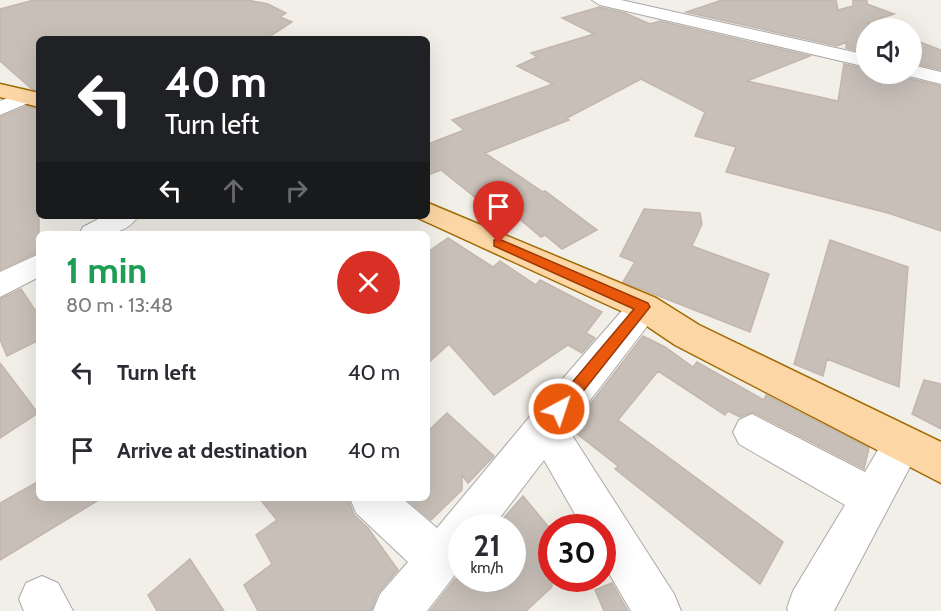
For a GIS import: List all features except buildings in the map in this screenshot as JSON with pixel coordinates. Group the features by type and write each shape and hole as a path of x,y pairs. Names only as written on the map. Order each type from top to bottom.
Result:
{"main road":[{"path":"0,90 32,98"},
{"path":"430,213 644,307 687,335 941,463"}],"street":[{"path":"600,0 856,58"},
{"path":"922,73 941,78"},
{"path":"0,109 32,98"},
{"path":"98,231 120,219"},
{"path":"0,286 36,266"},
{"path":"476,514 644,307"},
{"path":"545,426 657,611"},
{"path":"752,432 872,498"},
{"path":"810,608 903,444"},
{"path":"377,501 448,536"},
{"path":"397,611 448,549"}],"route":[{"path":"499,243 644,307 559,409"}]}
